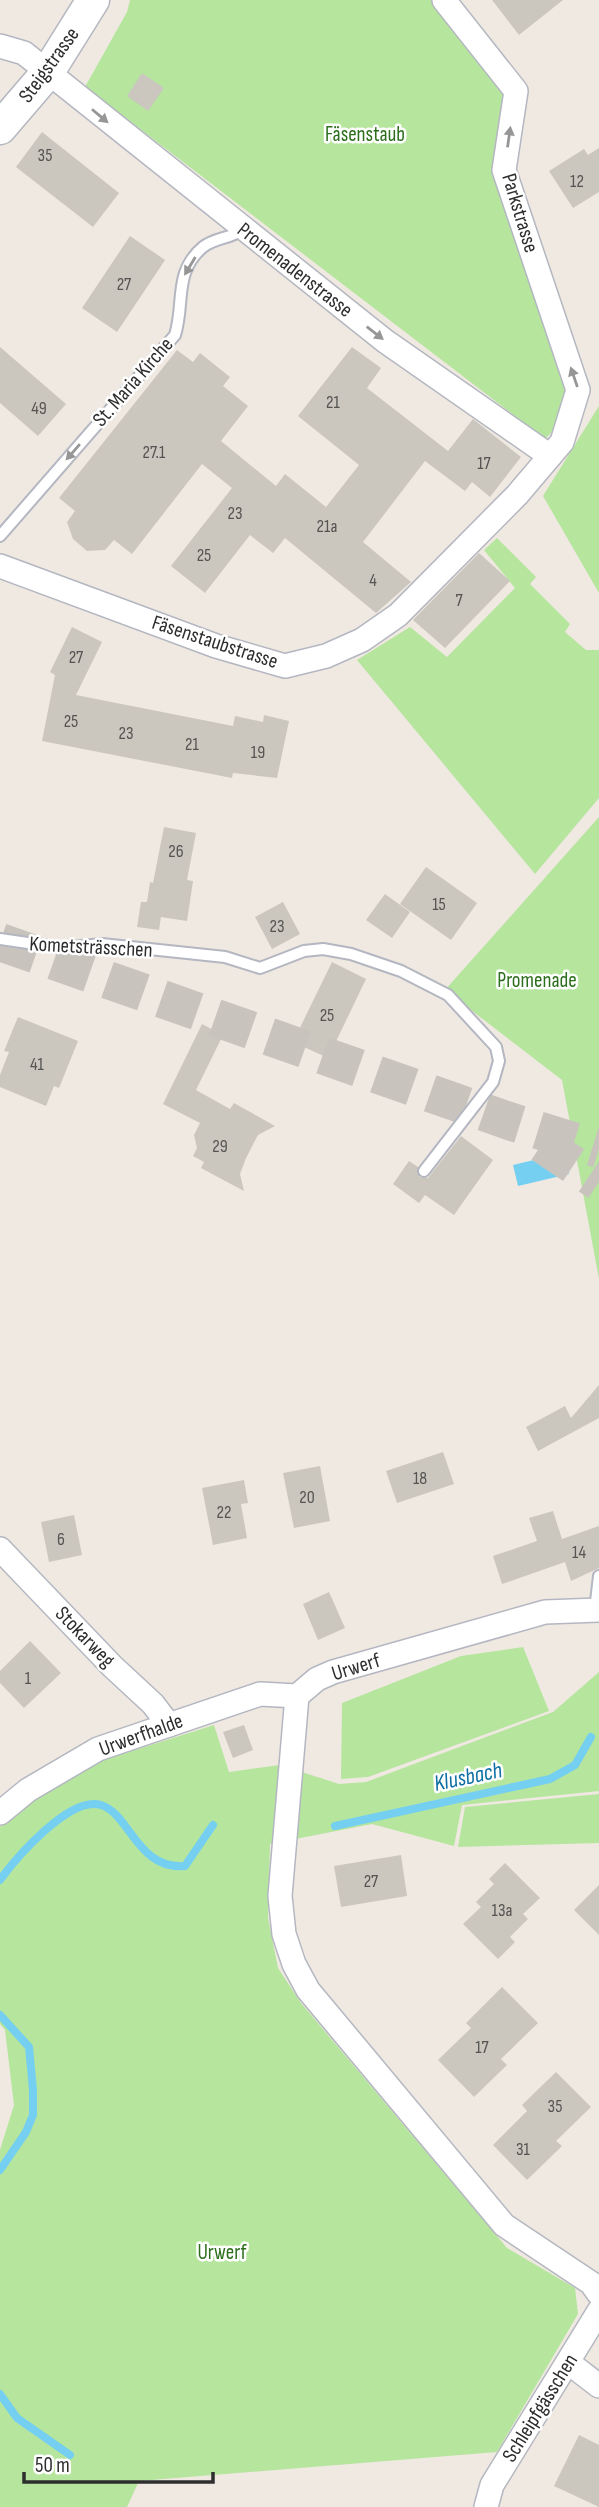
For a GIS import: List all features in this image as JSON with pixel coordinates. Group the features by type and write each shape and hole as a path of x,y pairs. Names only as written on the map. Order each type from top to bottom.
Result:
{"street":[{"name":"Steigstrasse","path":"0,128 48,72 93,0"},
{"name":"Parkstrasse","path":"444,0 516,91 504,170 578,390 556,449"},
{"name":"Promenadenstrasse","path":"0,46 24,53 386,341 556,449"},
{"name":"Fäsenstaubstrasse","path":"0,566 216,646 285,666 326,656 362,640 398,615 517,495 556,449"},
{"name":"Stokarweg","path":"0,1549 112,1666 153,1704 169,1725"},
{"name":"Urwerf","path":"296,1696 317,1679 346,1669 545,1612 597,1610"},
{"name":"Urwerfhalde","path":"0,1813 28,1790 98,1749 260,1694 296,1696"},
{"path":"296,1696 280,1896 284,1934 294,1964 308,1990 504,2225 591,2283 599,2294"},
{"name":"Schleipfgässchen","path":"486,2507 492,2485 599,2311"},
{"path":"569,2363 599,2386"}],"lane":[{"name":"St. Maria Kirche","path":"0,536 174,335 179,322 180,288 192,261 203,248 214,241 233,238 243,229"},
{"name":"Kometsträsschen","path":"0,939 62,948 102,944 225,957 260,968 304,951 323,949 351,954 401,971 448,995 496,1047 499,1061 493,1082 424,1171"},
{"name":"Urwerf","path":"597,1610 599,1576"}],"green space":[{"name":"Fäsenstaub","path":"130,0 432,0 506,92 493,173 573,393 565,419 545,439 85,87 127,12"},
{"path":"599,406 599,593 543,496"},
{"path":"497,538 536,577 530,584 570,624 565,632 586,650 599,650 599,798 535,874 357,660 410,627 447,657 515,588 484,550"},
{"name":"Promenade","path":"599,817 599,1279 562,1080 445,990"},
{"path":"523,1647 549,1711 368,1777 341,1779 342,1703 461,1656"},
{"name":"Urwerf","path":"599,1672 599,1791 462,1805 454,1846 372,1824 270,1844 268,1918 278,1968 301,2003 507,2248 575,2288 578,2314 497,2452 139,2481 127,2507 0,2507 0,2150 14,2105 5,2030 0,2024 0,1827 32,1799 97,1762 214,1725 229,1772 280,1765 339,1784 366,1782 553,1712"},
{"path":"599,1794 599,1843 458,1847 465,1807"}],"water":[{"path":"563,1153 569,1174 518,1186 513,1165"}],"building":[{"path":"492,0 563,0 519,35"},
{"path":"142,73 164,88 148,111 127,96"},
{"path":"42,132 119,193 93,227 16,167"},
{"path":"599,148 599,192 573,208 549,171 584,149 588,155"},
{"path":"130,236 165,260 117,332 82,308"},
{"path":"0,347 66,404 38,436 0,403"},
{"path":"352,347 381,368 367,388 448,451 473,419 521,457 490,497 472,482 465,491 425,461 363,542 411,582 376,613 285,538 273,553 250,535 205,593 171,566 232,488 202,464 132,554 114,540 105,550 87,551 73,539 67,522 75,511 59,498 177,350 193,362 200,353 230,377 223,386 248,406 221,441 276,486 285,474 326,507 359,465 298,416"},
{"path":"479,553 510,581 445,648 413,620"},
{"path":"72,627 102,642 76,695 233,726 235,716 263,722 264,715 289,721 277,778 233,773 232,778 42,741 55,675 50,672"},
{"path":"164,827 196,833 187,880 193,881 187,921 161,917 159,930 137,927 141,902 147,902 150,882 153,883"},
{"path":"426,867 477,903 451,940 400,904"},
{"path":"385,894 410,912 392,938 366,920"},
{"path":"283,902 300,934 272,949 255,917"},
{"path":"332,962 366,979 328,1058 293,1042"},
{"path":"18,1017 78,1041 59,1088 54,1086 46,1106 0,1087 0,1075 9,1052 4,1051"},
{"path":"202,1024 223,1035 196,1090 230,1109 234,1103 275,1126 258,1135 246,1158 240,1174 244,1191 201,1168 204,1162 193,1156 197,1148 194,1135 200,1123 163,1104"},
{"path":"461,1136 493,1160 454,1215 425,1195 419,1203 393,1184 409,1161 418,1167 419,1177 428,1178"},
{"path":"599,1385 599,1418 538,1451 526,1427 565,1406 571,1418"},
{"path":"443,1452 454,1484 397,1503 386,1471"},
{"path":"320,1466 330,1521 294,1528 283,1473"},
{"path":"244,1480 248,1503 241,1504 247,1538 213,1545 202,1488"},
{"path":"553,1511 562,1539 599,1526 599,1568 571,1581 565,1562 502,1584 493,1556 537,1541 529,1518"},
{"path":"74,1515 82,1555 49,1562 41,1522"},
{"path":"329,1592 345,1628 318,1640 303,1604"},
{"path":"30,1641 61,1673 24,1708 0,1683 0,1671"},
{"path":"244,1725 253,1750 233,1758 223,1732"},
{"path":"401,1855 407,1896 341,1907 334,1866"},
{"path":"505,1863 540,1898 523,1914 528,1919 510,1937 515,1942 498,1959 463,1924 481,1907 476,1902 494,1884 489,1879"},
{"path":"599,1885 599,1935 574,1910"},
{"path":"502,1987 538,2023 501,2059 507,2065 474,2097 438,2060 471,2028 466,2023"},
{"path":"556,2072 591,2107 556,2141 562,2146 527,2180 493,2145 527,2111 522,2105"},
{"path":"579,2435 599,2445 599,2507 554,2486"}],"waterway":[{"name":"Klusbach","path":"335,1826 550,1779 575,1765 591,1737"},
{"name":"Klusbach","path":"0,1880 45,1830 74,1809 88,1804 101,1805 111,1810 145,1851 169,1865 185,1866 213,1825"},
{"name":"Klusbach","path":"0,2015 29,2047 33,2090 33,2115 26,2132 0,2170"},
{"name":"Klusbach","path":"0,2394 17,2418 70,2455"}],"tunnel":[{"path":"0,942 512,1122 599,1149"},
{"path":"542,1144 599,1182"}]}
